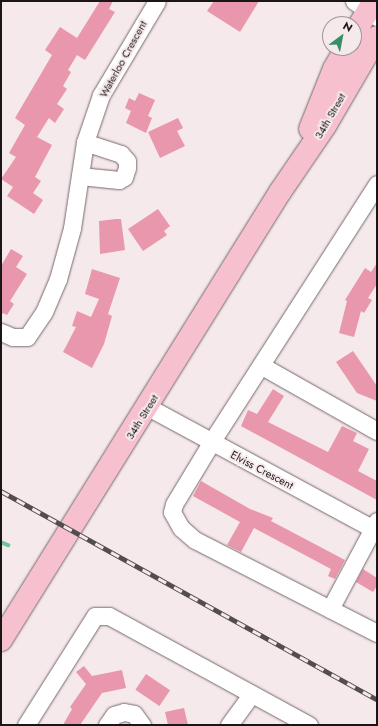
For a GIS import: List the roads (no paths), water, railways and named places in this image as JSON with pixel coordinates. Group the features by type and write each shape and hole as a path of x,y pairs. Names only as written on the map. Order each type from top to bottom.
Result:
{"main road":[{"path":"362,19 368,8"},
{"name":"34th Street","path":"1,640 148,407 280,192 325,126 377,37"},
{"name":"34th Street","path":"280,192 314,121 334,69 341,56"}],"street":[{"name":"Waterloo Crescent","path":"1,332 13,337 27,337 44,312 58,279 72,228 85,142 101,96 157,1"},
{"path":"80,176 119,180 124,177 127,168 126,161 121,154 85,142"},
{"path":"377,184 212,443 174,504 172,512 174,520 196,540 377,633"},
{"path":"262,366 377,431"},
{"name":"Elviss Crescent","path":"148,407 212,443 375,527"},
{"path":"330,609 375,527"},
{"path":"26,725 95,616 109,616 251,695 309,725"},
{"path":"229,725 251,695"},
{"path":"107,725 114,715 124,712 134,714 142,725"}],"waterway":[{"path":"1,542 8,545"}],"railway":[{"path":"1,491 377,699"}]}
